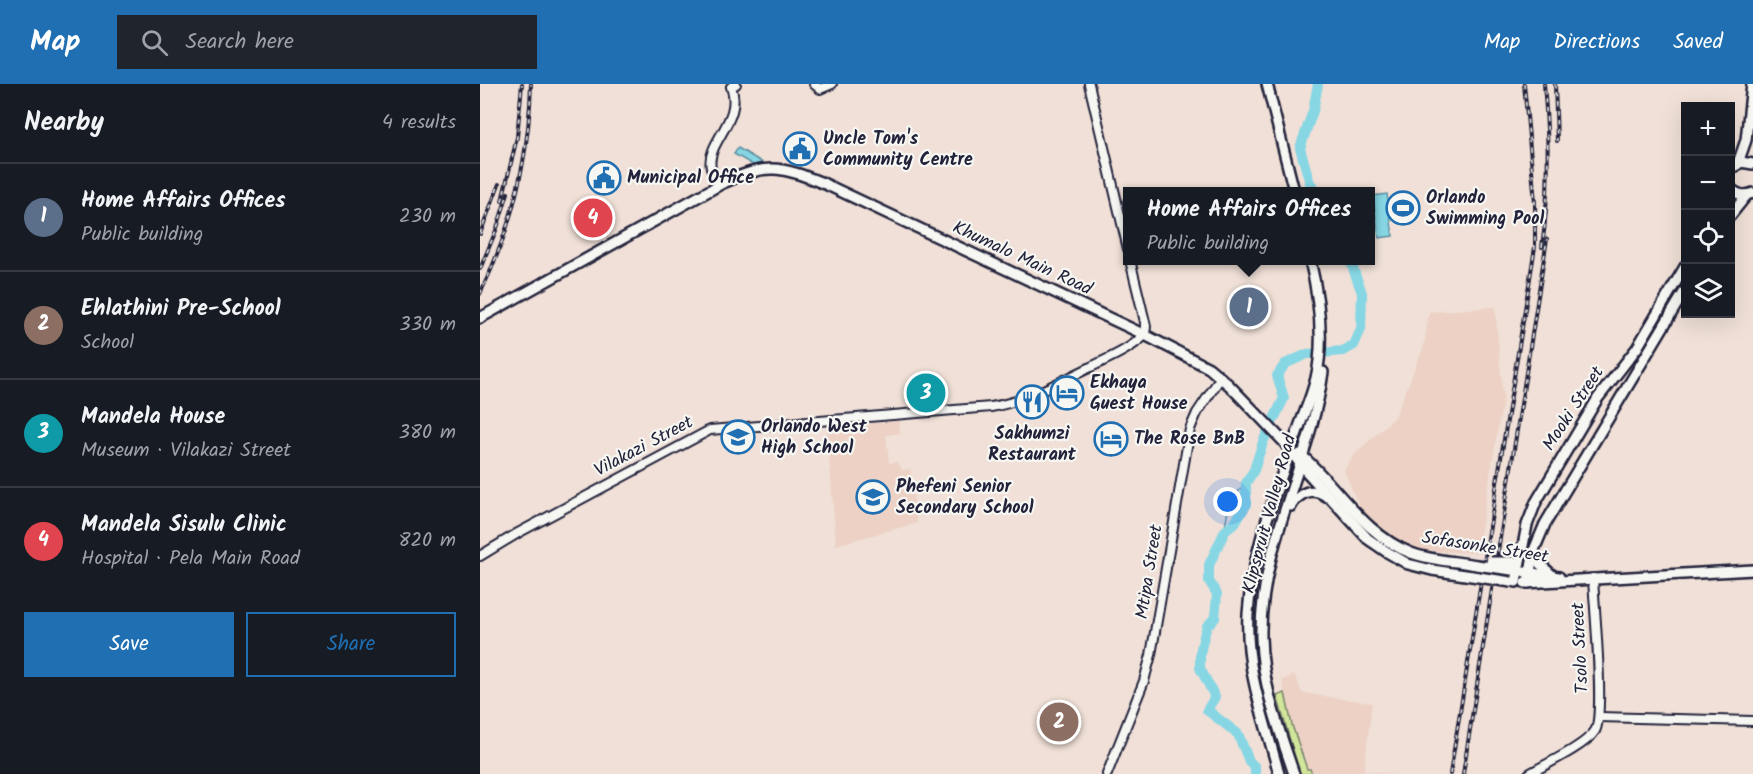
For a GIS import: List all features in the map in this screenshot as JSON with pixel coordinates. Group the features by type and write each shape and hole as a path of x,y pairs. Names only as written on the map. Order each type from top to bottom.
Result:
{"main road":[{"path":"1267,84 1293,187"},
{"path":"1273,84 1299,187"},
{"path":"1735,165 1746,140 1752,84"},
{"path":"1735,167 1745,162 1753,164"},
{"name":"Khumalo Main Road","path":"480,318 721,184 743,174 762,169 784,169 796,172 1145,335 1202,364 1221,377 1286,444"},
{"path":"1735,212 1748,197"},
{"name":"Klipspruit Valley Road","path":"1311,265 1322,328"},
{"name":"Klipspruit Valley Road","path":"1294,774 1268,693 1261,637 1269,568 1320,391 1324,300 1317,265"},
{"name":"Mooki Street","path":"1513,582 1529,519 1545,486 1598,398 1636,348 1681,273"},
{"name":"Mooki Street","path":"1529,578 1534,550 1545,524 1681,298"},
{"name":"Klipspruit Valley Road","path":"1279,774 1255,693 1250,663 1248,639 1250,597 1265,523 1284,466 1286,444 1298,428 1321,366"},
{"path":"1315,469 1310,447 1320,405 1320,391"},
{"path":"1284,466 1288,435 1298,428"},
{"name":"Sofasonke Street","path":"1286,444 1368,539 1396,558 1421,568 1513,582 1555,576 1570,580"},
{"name":"Sofasonke Street","path":"1301,460 1315,469 1372,528 1390,542 1422,556 1478,564 1516,566 1529,578 1570,580 1753,570"},
{"path":"1281,526 1299,495 1316,491 1323,493 1333,501"},
{"path":"1534,550 1540,564 1555,576"}],"street":[{"path":"721,184 711,170 710,161 732,114 735,98 731,87 736,84"},
{"path":"814,84 820,89 832,84"},
{"path":"1089,84 1123,228"},
{"path":"1131,265 1146,326 1145,335"},
{"name":"Vilakazi Street","path":"480,555 706,431 1008,404 1031,396 1130,348 1145,335"},
{"name":"Mtipa Street","path":"1107,774 1144,681 1151,655 1190,429 1197,413 1221,377"},
{"name":"Tsolo Street","path":"1593,578 1599,717"},
{"path":"1529,774 1589,737 1598,725 1599,717 1753,721"}],"shaded area":[{"path":"1495,307 1503,398 1477,553 1413,550 1380,531 1361,511 1344,470 1355,454 1395,417 1424,346 1429,312"},
{"name":"Phefeni Senior Secondary School","path":"899,421 900,433 886,435 889,463 897,462 902,470 910,469 917,523 836,545 827,428"},
{"path":"1295,675 1302,693 1372,703 1364,771 1396,774 1312,774 1310,769 1307,770 1292,725 1282,680"}],"green space":[{"path":"1285,693 1292,725 1307,769 1310,769 1312,774 1300,774 1277,696"}],"water":[{"path":"738,148 763,163 753,165 734,154"},
{"path":"1387,194 1393,236 1379,238 1375,196"}],"waterway":[{"path":"1314,187 1310,183 1300,148 1313,111 1318,84"},
{"path":"1255,774 1255,767 1249,761 1238,734 1207,710 1215,697 1200,668 1200,653 1207,626 1215,618 1217,594 1209,581 1209,565 1225,531 1235,523 1246,504 1246,483 1254,470 1263,442 1284,398 1277,376 1285,364 1307,354 1343,351 1354,345 1361,329 1362,293 1352,265"},
{"path":"1225,531 1230,505 1246,483"}],"railway":[{"path":"502,201 517,137 522,84"},
{"path":"480,294 501,244 517,192 527,138 531,84"},
{"path":"1450,774 1535,247 1535,202 1524,84"},
{"path":"1542,247 1548,166 1544,84"},
{"path":"1555,84 1557,141"},
{"path":"480,234 499,184"},
{"path":"480,269 508,193"},
{"path":"1463,774 1547,239"}],"place":[{"name":"Uncle Tom's Community Centre","path":"800,149"},
{"name":"Municipal Office","path":"604,178"},
{"name":"Orlando Swimming Pool","path":"1403,208"},
{"name":"Mandela Sisulu Clinic","path":"593,218"},
{"name":"Home Affairs Offices","path":"1249,307"},
{"name":"Mandela House","path":"926,393"},
{"name":"Ekhaya Guest House","path":"1067,393"},
{"name":"Sakhumzi Restaurant","path":"1032,402"},
{"name":"Orlando West High School","path":"738,437"},
{"name":"The Rose BnB","path":"1111,439"},
{"name":"Phefeni Senior Secondary School","path":"873,497"},
{"name":"Ehlathini Pre-School","path":"1059,722"}]}
